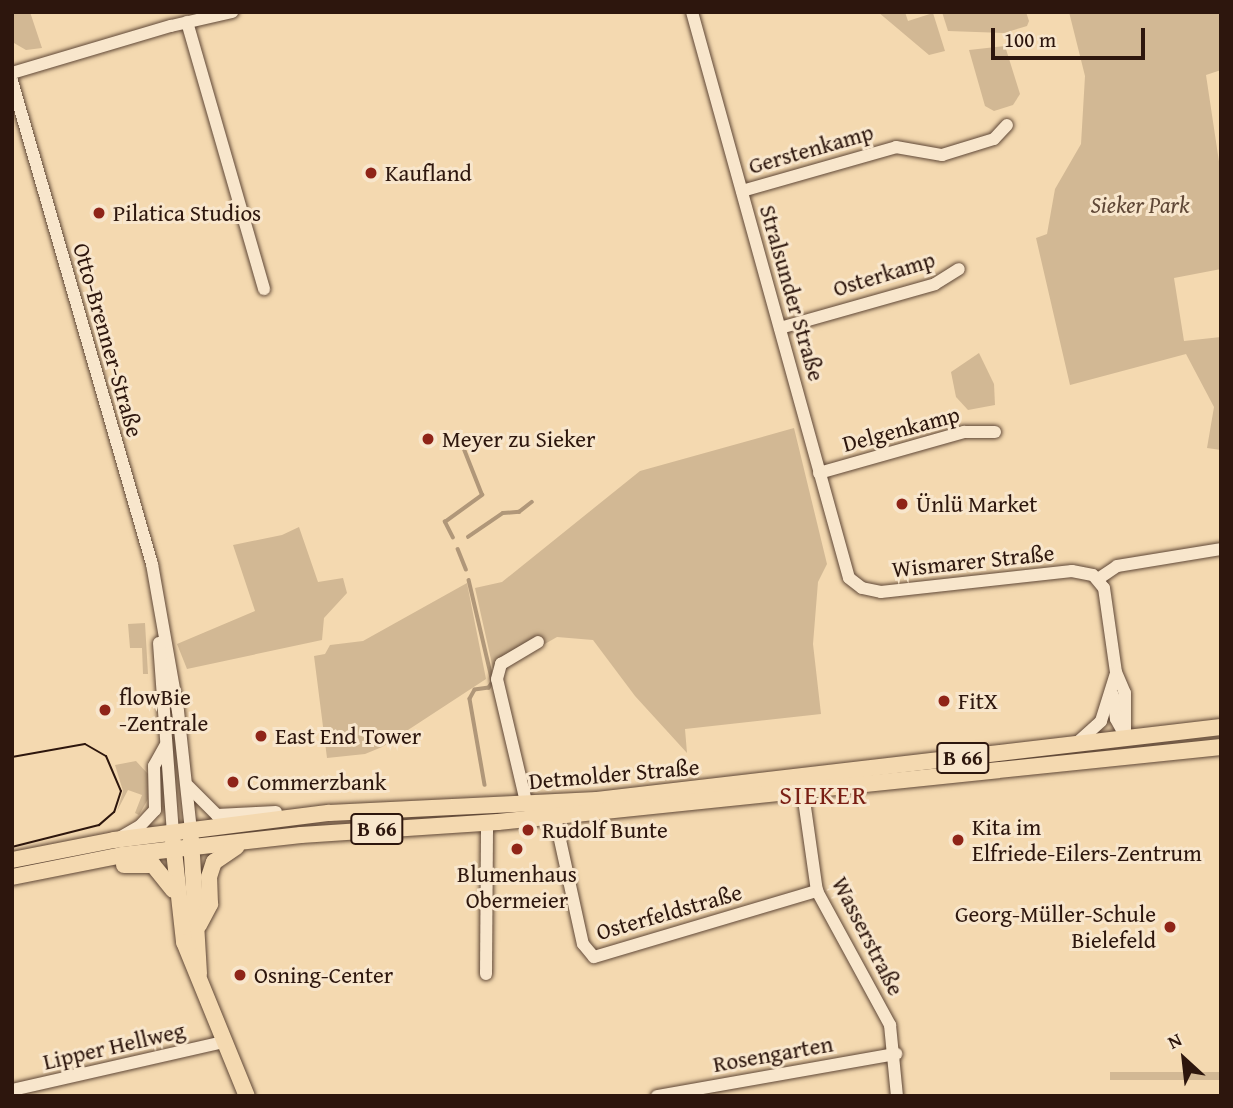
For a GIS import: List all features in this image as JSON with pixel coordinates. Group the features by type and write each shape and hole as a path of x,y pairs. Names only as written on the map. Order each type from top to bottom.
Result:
{"main road":[{"name":"Detmolder Straße","path":"12,860 114,840 329,813 527,806 801,779 1125,735 1221,727"},
{"path":"1125,735 1127,759"},
{"name":"Detmolder Straße","path":"12,877 173,850 255,840 555,817 1127,759 1221,747"},
{"path":"191,830 190,848 199,925 199,978"},
{"path":"173,832 177,897 184,942 247,1096"},
{"path":"199,925 210,904 209,877 214,862 231,848 255,840"},
{"path":"36,872 54,876 148,864 162,871 177,897"}],"street":[{"path":"12,74 187,22 232,12"},
{"name":"Stralsunder Straße","path":"692,12 819,473 853,583"},
{"path":"187,22 264,289"},
{"name":"Otto-Brenner-Straße","path":"12,81 148,549 186,783 191,830"},
{"name":"Gerstenkamp","path":"742,191 895,147 942,155 994,139 1007,125"},
{"name":"Osterkamp","path":"780,328 935,284 959,269"},
{"name":"Delgenkamp","path":"819,473 964,432 995,432"},
{"path":"1125,735 1116,719 1113,695 1116,672 1106,595 1098,579 1116,566 1221,549"},
{"name":"Wismarer Straße","path":"853,583 881,592 1072,571 1098,579"},
{"name":"Otto-Brenner-Straße","path":"159,611 165,746 173,832"},
{"path":"527,806 497,679 501,664 538,642"},
{"path":"1116,672 1125,693 1125,735"},
{"path":"1078,742 1097,726 1113,695"},
{"name":"B 66","path":"114,840 140,827 155,810 154,766 165,746"},
{"path":"186,783 216,815 300,810 329,813"},
{"name":"Wasserstraße","path":"803,793 817,891 890,1025 896,1054 897,1096"},
{"name":"Osterfeldstraße","path":"555,817 583,944 594,957 817,891"},
{"path":"485,974 487,823"},
{"name":"Lipper Hellweg","path":"12,1090 224,1042"},
{"name":"Rosengarten","path":"657,1096 896,1054"}],"green space":[{"path":"12,12 30,12 42,48 26,50 14,43"},
{"path":"878,12 905,12 908,21 933,13 945,51 929,55"},
{"path":"942,12 1026,12 1029,21 1027,26 1004,33 948,31"},
{"name":"Sieker Park","path":"1069,12 1221,12 1221,70 1206,75 1221,175 1221,269 1174,278 1184,341 1221,337 1221,450 1207,448 1214,407 1186,354 1070,385 1036,238 1047,234 1055,189 1081,144 1085,76"},
{"path":"1005,46 1020,94 1013,105 994,111 985,106 969,50"},
{"path":"979,353 994,384 995,405 968,410 956,397 951,372"},
{"path":"794,428 827,564 818,582 813,644 821,714 685,729 687,753 635,696 593,640 557,637 494,673 475,588 502,582 640,471"},
{"path":"299,527 318,582 343,578 347,593 324,618 322,640 187,669 177,644 255,611 233,545 282,535"},
{"path":"467,583 486,679 382,747 365,754 327,758 314,656 325,654 330,645 363,641"},
{"path":"145,623 148,674 143,674 142,648 130,648 128,624"},
{"path":"136,761 148,774 148,799 139,815 135,813 142,795 128,790 117,811 123,791 115,765"},
{"path":"1110,1072 1221,1072 1221,1080 1110,1080"}],"waterway":[{"path":"453,538 445,522 482,495 461,442"},
{"path":"468,537 503,513 519,512 532,502"},
{"path":"458,549 466,569"},
{"path":"469,580 493,682 489,688 475,690 470,699 485,785"}],"tram line":[{"path":"12,757 85,744 106,756 121,791 114,812 99,825 12,847"}],"place":[{"name":"Kaufland","path":"371,173"},
{"name":"Pilatica Studios","path":"99,213"},
{"name":"Meyer zu Sieker","path":"428,439"},
{"name":"Ünlü Market","path":"902,504"},
{"name":"FitX","path":"944,701"},
{"name":"flowBie -Zentrale","path":"105,710"},
{"name":"East End Tower","path":"261,736"},
{"name":"Commerzbank","path":"233,782"},
{"name":"Rudolf Bunte","path":"528,830"},
{"name":"Kita im Elfriede-Eilers-Zentrum","path":"958,840"},
{"name":"Blumenhaus Obermeier","path":"517,849"},
{"name":"Georg-Müller-Schule Bielefeld","path":"1170,927"},
{"name":"Osning-Center","path":"240,975"}],"district":[{"name":"SIEKER","path":"824,795"}]}
